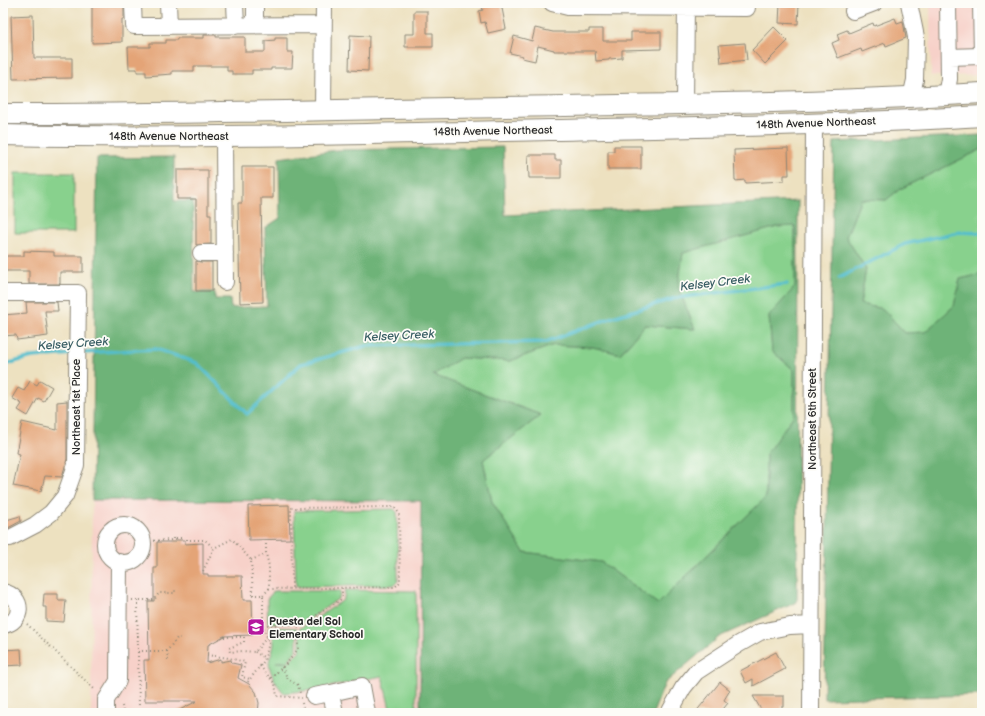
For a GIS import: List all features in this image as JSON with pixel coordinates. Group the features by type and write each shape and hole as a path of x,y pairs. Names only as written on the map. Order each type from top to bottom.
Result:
{"main road":[{"name":"148th Avenue Northeast","path":"3,114 252,112 685,104 946,96 982,93"},
{"path":"896,120 940,110 944,107 946,96"},
{"path":"194,136 194,128 196,123 252,112"},
{"name":"148th Avenue Northeast","path":"3,135 92,137 320,135 814,124 982,116"}],"street":[{"path":"135,3 133,6 134,26 324,25"},
{"path":"168,3 169,26"},
{"path":"235,3 236,26"},
{"path":"255,3 255,25"},
{"path":"323,110 324,3"},
{"path":"552,3 568,7 686,5 747,8"},
{"path":"853,11 874,3"},
{"path":"909,3 916,37 915,80 911,97"},
{"path":"946,96 949,79 948,3"},
{"path":"948,57 982,56 981,3"},
{"path":"685,104 686,5"},
{"name":"Northeast 6th Street","path":"811,713 814,124"},
{"path":"224,136 225,282"},
{"path":"201,253 225,252"},
{"name":"Northeast 1st Place","path":"3,293 78,293 76,465 64,496 51,513 35,525 10,538 3,538"},
{"path":"106,713 106,700 118,681 118,562"},
{"path":"3,592 14,597 19,607 16,618 12,622 3,625"},
{"path":"669,713 683,688 696,672 739,644 760,632 790,626 811,625"},
{"path":"308,697 362,686 367,713"},
{"path":"331,693 335,713"}],"path":[{"path":"269,589 292,589 395,587 400,582 399,512 394,507 291,508 292,589"},
{"path":"150,541 187,538 187,540 205,540 214,548"},
{"path":"203,571 214,548 232,539 251,560 253,595 263,595"},
{"path":"247,683 265,658 269,643 263,625 263,595 269,589 269,566 266,554 266,540"},
{"path":"251,560 266,554"},
{"path":"263,625 298,625 306,623 340,600 342,597 342,588"},
{"path":"130,600 154,600 159,593 175,593 175,589"},
{"path":"137,600 139,706"},
{"path":"24,620 94,689"},
{"path":"271,678 298,649 298,625"},
{"path":"224,637 244,637 244,642 229,648 230,652 255,652 265,658"},
{"path":"255,652 267,637"},
{"path":"168,660 167,651 177,638 180,638"},
{"path":"138,651 167,651"},
{"path":"207,655 245,662 242,677 250,679"},
{"path":"260,666 275,684 277,696 308,697"},
{"path":"282,667 287,679 299,687 308,697"},
{"path":"122,706 123,712"}],"shaded area":[{"path":"930,3 982,3 982,75 931,76"},
{"name":"Puesta del Sol Elementary School","path":"92,500 421,501 420,713 91,713"}],"green space":[{"path":"982,135 982,149 900,189 886,200 861,199 846,237 866,269 860,304 883,309 905,333 925,332 954,306 960,279 982,274 982,695 824,699 834,142"},
{"path":"503,147 505,215 798,201 797,602 719,637 665,683 653,713 420,713 421,501 92,500 97,158 174,157 174,201 193,201 194,292 215,292 215,299 230,299 231,308 267,306 265,228 280,218 279,158 337,150","holes":["795,226 795,287 769,316 772,351 794,370 794,415 766,454 766,497 658,604 601,562 524,552 492,502 483,460 541,415 433,375 461,358 510,361 554,345 593,347 620,354 645,325 695,329 678,287 683,253 777,227"]},
{"path":"982,149 982,274 960,279 954,306 925,332 905,333 883,309 860,304 866,269 846,237 861,199 886,200 900,189"},
{"path":"15,173 74,173 74,233 15,233"},
{"path":"795,225 795,287 769,317 772,351 794,370 794,415 766,454 766,497 658,604 601,562 524,552 492,502 483,460 541,415 433,375 461,358 510,361 554,345 593,347 620,354 645,325 694,329 678,287 683,253 777,227"},
{"path":"394,509 397,512 398,581 394,585 296,587 294,511"},
{"path":"345,590 416,591 416,713 391,713 382,676 313,690 284,693 276,683 269,666 274,643 269,627 297,628 297,649 288,661 276,662 288,663 300,650 300,628 342,601"},
{"path":"274,591 340,591 340,596 338,599 304,623 268,623 267,599"}],"building":[{"path":"92,3 124,3 122,42 92,43"},
{"path":"481,3 501,3 506,29 488,33 485,22 481,23 479,11 483,10"},
{"path":"780,3 799,3 798,24 779,23"},
{"path":"414,11 427,11 427,33 433,33 433,47 405,47 405,34 414,34"},
{"path":"33,15 34,58 72,58 72,78 13,79 11,16"},
{"path":"895,18 897,23 903,21 906,38 886,46 885,43 862,52 861,49 838,58 832,43 839,40 837,34 847,30 849,33 873,23 874,26"},
{"path":"774,27 788,41 765,64 752,50"},
{"path":"535,28 553,32 589,32 589,29 603,29 603,41 631,41 631,32 661,32 661,49 622,50 622,58 596,61 595,51 554,51 538,46 535,61 510,53 514,36 532,41"},
{"path":"204,35 216,35 216,37 245,37 245,52 265,52 265,41 275,40 275,38 287,38 287,52 293,52 292,68 271,68 271,70 252,70 252,74 232,74 232,71 227,71 227,66 194,66 194,71 172,71 172,74 146,76 146,72 137,72 137,69 129,69 128,47 150,47 150,43 166,43 166,40 177,40 177,38 204,38"},
{"path":"350,35 369,36 368,71 349,70"},
{"path":"745,43 747,60 721,63 719,45"},
{"path":"614,146 641,146 641,169 608,169 608,151 614,151"},
{"path":"788,148 789,175 784,175 784,181 745,183 745,180 735,181 734,150"},
{"path":"528,155 555,155 555,160 561,160 561,178 529,178"},
{"path":"242,167 273,167 273,198 261,198 263,302 240,303 238,203 242,203"},
{"path":"177,170 208,170 208,214 211,214 211,244 196,245 196,199 177,199"},
{"path":"24,251 54,252 54,256 83,256 83,272 60,272 60,284 29,284 29,271 3,271 3,256 24,256"},
{"path":"196,261 212,262 212,291 196,291"},
{"path":"26,302 57,302 58,311 45,311 48,336 17,340 16,335 3,336 3,315 27,313"},
{"path":"40,380 52,387 44,401 38,398 28,416 18,410 22,404 12,398 18,388 24,391 30,381 37,385"},
{"path":"67,401 67,459 62,477 45,476 41,491 13,486 20,454 16,453 22,422 57,430 57,402"},
{"path":"289,505 290,539 249,540 248,506"},
{"path":"20,516 21,521 8,528 3,528 3,521"},
{"path":"175,540 185,540 185,544 203,543 203,574 208,574 208,576 242,576 243,600 252,600 253,635 224,636 208,645 207,663 221,659 221,662 231,660 232,663 241,665 238,678 249,684 256,692 259,703 258,713 174,713 197,701 145,701 144,660 149,660 148,601 154,601 154,568 157,568 157,542 175,542"},
{"path":"44,594 58,594 58,600 66,600 64,622 46,621 46,607 43,607"},
{"path":"21,649 22,665 3,666 3,650"},
{"path":"776,652 785,669 753,686 753,679 746,683 740,671"},
{"path":"720,682 730,690 724,700 728,703 720,713 695,713"},
{"path":"753,696 784,696 782,713 763,713"}],"waterway":[{"name":"Kelsey Creek","path":"839,278 905,244 959,232 982,233"},
{"name":"Kelsey Creek","path":"81,353 156,349 197,363 247,414 301,364 366,346 546,342 613,317 676,298 787,284"},
{"name":"Kelsey Creek","path":"3,365 32,357 73,354"}],"place":[{"name":"Puesta del Sol Elementary School","path":"256,627"}]}
